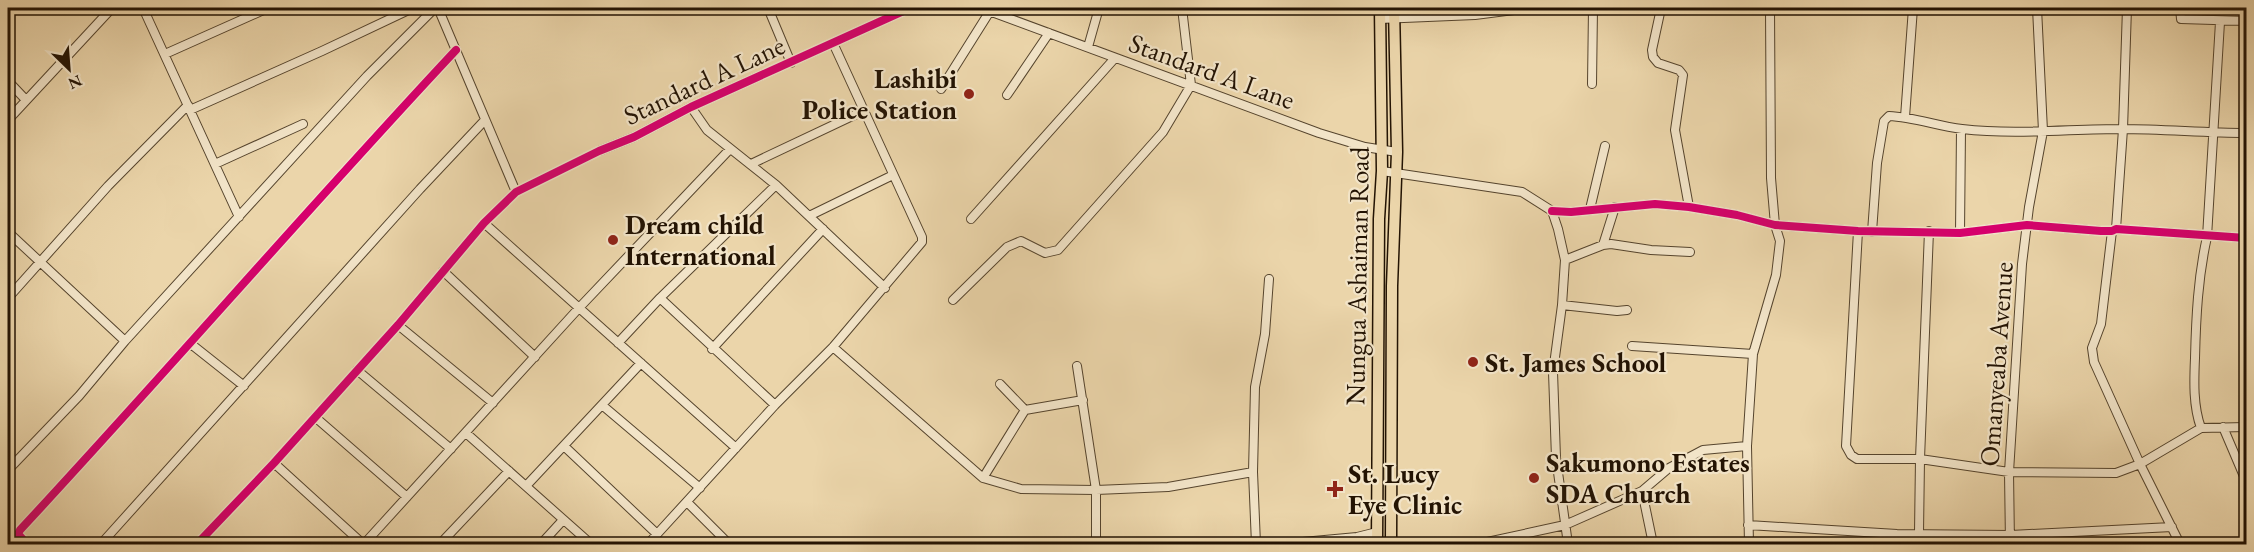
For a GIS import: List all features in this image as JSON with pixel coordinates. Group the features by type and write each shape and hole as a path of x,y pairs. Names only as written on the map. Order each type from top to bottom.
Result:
{"main road":[{"name":"Nungua Ashaiman Road","path":"1377,544 1379,219 1382,171 1380,13"},
{"name":"Nungua Ashaiman Road","path":"1391,544 1392,296 1397,152 1394,13"}],"street":[{"path":"8,120 112,8"},
{"path":"144,8 239,217"},
{"path":"165,54 268,8"},
{"path":"8,298 108,186 189,107 322,51 413,8"},
{"path":"8,470 79,396 125,341 367,76 436,8 516,192"},
{"path":"768,8 791,63"},
{"name":"Standard A Lane","path":"197,544 274,463 398,325 484,223 516,192 599,151 634,137 691,107 910,8"},
{"name":"Standard A Lane","path":"981,8 1319,133 1382,151 1397,152"},
{"path":"1088,47 1099,8"},
{"path":"953,300 1007,247 1016,242 1021,241 1045,253 1058,250 1163,132 1191,85 1182,8"},
{"path":"1380,13 1529,8"},
{"path":"1592,84 1593,8"},
{"path":"1659,8 1660,13 1652,50 1653,57 1658,63 1679,70 1683,75 1675,130 1689,207"},
{"path":"1749,544 1748,446 1753,354 1776,275 1780,241 1775,225 1771,178 1770,8"},
{"path":"1905,117 1913,8"},
{"name":"Omanyeaba Avenue","path":"2010,544 2009,472 2022,264 2043,131 2037,8"},
{"path":"2127,8 2123,129 2114,230 2101,324 2092,348 2094,362 2139,464 2180,544"},
{"path":"2180,8 2181,19 2220,22 2247,21"},
{"path":"941,89 990,11"},
{"path":"2201,428 2195,386 2195,324 2199,271 2207,237 2220,22"},
{"path":"1007,95 1049,33"},
{"path":"648,544 775,405 833,347 922,242 922,237 833,43"},
{"path":"27,544 18,534 20,530 191,344 334,181 456,50"},
{"path":"971,219 1115,58"},
{"path":"8,81 26,100"},
{"path":"691,107 706,130 776,185 885,288"},
{"path":"751,164 863,111"},
{"path":"1872,232 1877,163 1884,121 1889,116 1905,117 1961,129 2043,131 2123,129 2247,133"},
{"path":"101,544 420,189 485,120"},
{"path":"215,164 303,124"},
{"path":"1960,233 1961,129"},
{"path":"1590,209 1605,146"},
{"path":"274,463 364,544 579,309 730,149"},
{"path":"1382,171 1396,171 1522,192 1552,211 1655,204 1737,215 1775,225 1872,232 1960,233 2027,225 2247,238"},
{"path":"809,216 893,175"},
{"path":"618,343 660,298 776,185"},
{"path":"1603,245 1616,207"},
{"path":"1552,211 1565,260 1562,305 1553,372 1556,458 1568,544"},
{"path":"484,223 736,448"},
{"path":"712,349 823,229"},
{"path":"1858,231 1846,446 1851,455 1857,459 1920,459 2009,472 2116,473 2139,464 2201,428 2247,427"},
{"path":"1919,533 1929,231"},
{"path":"8,232 125,341"},
{"path":"1565,260 1603,245 1690,252"},
{"path":"443,271 535,357"},
{"path":"1256,544 1253,472 1255,387 1265,334 1269,279"},
{"path":"660,298 712,349 775,405"},
{"path":"1562,305 1626,310"},
{"path":"398,325 493,403"},
{"path":"191,344 244,386"},
{"path":"1632,345 1753,354"},
{"path":"833,347 983,478 1021,489 1096,490 1168,488 1253,472"},
{"path":"526,486 641,363"},
{"path":"1077,366 1096,490 1096,544"},
{"path":"357,370 450,449"},
{"path":"1000,384 1025,410"},
{"path":"983,478 1025,410 1083,400"},
{"path":"602,405 700,488"},
{"path":"315,417 407,497"},
{"path":"2223,427 2247,481"},
{"path":"466,432 591,544"},
{"path":"564,446 657,534"},
{"path":"1484,544 1565,525 1642,491 1669,468 1703,450 1748,446"},
{"path":"441,544 509,471"},
{"path":"1642,491 1653,544"},
{"path":"687,502 729,544"},
{"path":"541,544 563,520"},
{"path":"1748,525 1897,534 2011,535 2172,527"},
{"path":"1281,544 1357,537 1377,532"},
{"path":"1897,534 1897,544"},
{"path":"371,537 380,544"}],"cycle path":[{"path":"197,544 274,463 398,325 484,223 516,192 599,151 634,137 691,107 910,8"},
{"path":"27,544 18,534 20,530 456,50"},
{"path":"1552,211 1571,212 1655,204 1737,215 1775,225 1858,231 1960,233 2027,225 2246,238"}],"place":[{"name":"Lashibi Police Station","path":"969,94"},
{"name":"Dream child International","path":"613,240"},
{"name":"St. James School","path":"1473,362"},
{"name":"Sakumono Estates SDA Church","path":"1534,478"},
{"name":"St. Lucy Eye Clinic","path":"1335,489"}]}
